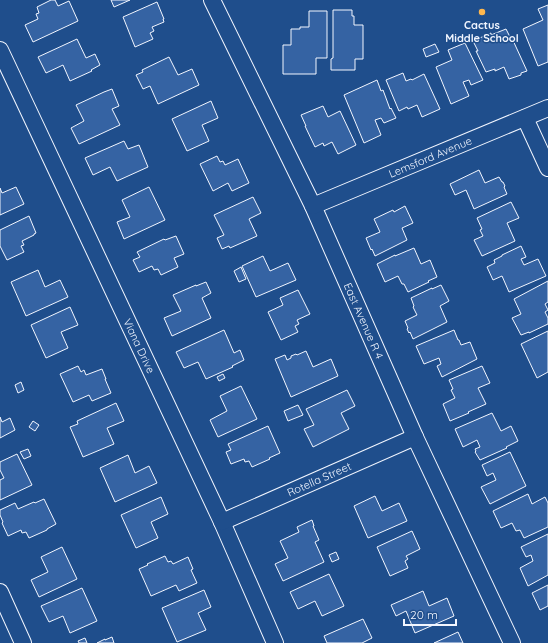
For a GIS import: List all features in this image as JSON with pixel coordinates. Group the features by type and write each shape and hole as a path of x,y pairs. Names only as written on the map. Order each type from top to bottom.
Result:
{"street":[{"name":"East Avenue R 4","path":"212,0 313,206 415,436 512,643"},
{"name":"Viana Drive","path":"0,50 222,522 275,643"},
{"name":"Lemsford Avenue","path":"313,206 548,108"},
{"path":"525,118 548,168"},
{"name":"Rotella Street","path":"222,522 415,436"},
{"path":"0,592 23,643"}],"building":[{"path":"51,0 55,0 58,6 69,1 78,21 33,42 25,25 38,19 36,14 39,13 37,7"},
{"path":"111,0 130,0 114,7"},
{"path":"157,2 164,22 152,27 154,31 150,33 153,39 135,47 123,17"},
{"path":"548,5 548,62 538,66 523,29 543,20 538,9"},
{"path":"333,10 352,10 354,25 363,25 363,59 355,59 355,70 331,70 331,59 333,58"},
{"path":"309,11 327,11 327,58 316,58 316,74 283,74 283,45 291,45 291,29 309,27"},
{"path":"506,29 510,37 511,36 527,71 521,73 521,75 509,79 504,67 495,71 495,69 486,72 473,41 491,33 491,35"},
{"path":"77,39 86,58 95,54 100,65 91,70 92,71 70,81 63,65 46,73 38,57"},
{"path":"465,43 483,80 471,85 469,80 463,82 469,96 451,104 436,67 452,60 448,50"},
{"path":"435,44 439,52 426,57 423,49"},
{"path":"169,57 178,75 192,69 199,85 158,104 150,86 143,89 136,75 143,72 142,70"},
{"path":"403,73 406,81 412,80 424,74 440,109 422,117 417,105 408,109 407,107 399,111 386,80"},
{"path":"377,80 381,91 383,90 390,109 391,108 396,118 384,123 381,118 375,120 381,135 364,143 344,95"},
{"path":"112,89 119,106 112,109 120,125 79,144 71,128 84,121 76,105"},
{"path":"211,101 218,118 202,125 209,141 187,151 172,119"},
{"path":"323,106 328,117 340,111 356,145 338,154 332,142 324,146 323,143 315,147 301,115"},
{"path":"124,141 128,149 139,145 148,167 117,181 110,167 93,175 85,158"},
{"path":"217,156 220,162 223,161 225,165 238,159 249,183 232,191 228,183 213,191 200,164"},
{"path":"479,170 485,183 499,177 505,186 504,187 507,194 474,209 466,190 455,195 450,184"},
{"path":"16,187 24,204 0,215 0,188 2,193"},
{"path":"149,187 165,220 124,239 117,222 130,217 122,200"},
{"path":"253,197 261,213 249,219 257,236 230,248 229,246 222,249 217,238 224,235 214,215"},
{"path":"511,202 519,218 507,223 515,241 482,256 474,240 483,236 480,230 482,229 477,218"},
{"path":"405,206 413,223 402,228 407,240 375,256 366,238 380,232 374,219 393,210 394,212"},
{"path":"29,216 36,233 22,241 24,245 21,246 24,252 7,260 0,246 0,230"},
{"path":"176,236 184,254 174,258 178,267 161,275 158,269 154,270 152,266 139,272 133,260 140,257 137,252 164,239 165,240"},
{"path":"521,246 526,257 521,259 524,265 538,259 546,276 509,292 502,276 493,280 487,267 495,263 494,260 502,255"},
{"path":"414,248 421,264 430,260 437,277 408,292 398,276 385,282 377,264"},
{"path":"263,256 270,271 288,263 296,280 256,297 242,266"},
{"path":"241,267 246,279 239,282 234,271"},
{"path":"38,270 45,287 60,280 68,297 26,316 11,282"},
{"path":"548,281 548,302 545,304 548,310 545,312 548,318 548,324 521,335 512,318 521,314 514,299"},
{"path":"206,282 211,293 202,298 211,318 172,336 164,318 181,311 173,295"},
{"path":"441,285 449,301 440,306 447,322 413,339 407,329 408,328 405,321 417,315 411,298"},
{"path":"298,290 310,314 297,320 299,324 295,326 298,332 281,340 268,312 283,305 280,298"},
{"path":"70,307 78,325 61,332 68,348 46,358 31,325"},
{"path":"224,330 234,353 240,350 244,360 232,366 233,367 206,379 198,362 184,368 176,352"},
{"path":"454,330 461,345 470,342 477,359 442,377 437,366 441,364 439,358 424,364 416,346"},
{"path":"548,331 548,372 537,378 521,344"},
{"path":"306,351 313,367 331,359 338,376 291,397 275,359 285,355 287,360 291,358 291,356"},
{"path":"78,366 81,372 84,370 86,375 102,369 111,393 92,401 89,395 73,402 60,374"},
{"path":"482,366 490,383 478,388 486,404 450,421 443,404 455,398 451,390 453,389 449,380"},
{"path":"223,374 225,378 219,381 217,377"},
{"path":"21,382 24,390 18,393 15,385"},
{"path":"241,386 257,419 218,437 210,420 227,411 220,396"},
{"path":"347,390 355,406 341,413 349,429 313,447 304,429 314,425 306,409"},
{"path":"116,403 124,421 107,428 114,444 83,457 70,427 78,424 77,421"},
{"path":"298,405 303,415 288,421 284,411"},
{"path":"492,413 501,431 511,426 518,441 506,447 507,448 480,460 475,452 475,449 480,447 477,440 463,447 455,429"},
{"path":"0,417 2,422 10,418 15,430 0,438"},
{"path":"33,421 39,425 35,431 29,427"},
{"path":"268,426 280,453 252,467 249,461 245,462 244,459 231,464 226,452 231,450 228,444"},
{"path":"28,449 31,456 24,459 20,452"},
{"path":"510,452 526,486 490,504 481,487 496,480 493,473 487,476 482,465"},
{"path":"17,454 32,485 0,500 0,480 4,478 0,470 0,462"},
{"path":"128,455 135,473 149,466 157,483 115,502 100,468"},
{"path":"528,494 532,504 545,497 548,503 548,527 524,538 520,530 516,531 512,523 501,528 493,511"},
{"path":"375,496 382,511 399,503 407,521 368,538 354,506"},
{"path":"161,497 168,514 151,522 158,538 136,548 121,515"},
{"path":"44,499 56,524 29,538 26,532 22,533 21,530 8,536 2,523 0,510 15,503 18,509"},
{"path":"312,520 319,540 315,542 324,562 283,581 275,564 288,558 280,541 299,532 297,527"},
{"path":"412,531 420,549 406,556 408,559 405,561 408,568 390,576 377,547"},
{"path":"548,534 548,575 528,586 520,568 533,561 531,555 526,557 521,547"},
{"path":"62,547 77,579 39,597 31,580 48,572 41,557"},
{"path":"336,552 339,559 332,562 329,555"},
{"path":"165,556 168,562 171,561 173,564 188,557 193,569 191,570 197,583 179,591 176,585 151,596 139,569"},
{"path":"329,574 344,606 322,616 315,601 298,609 290,592"},
{"path":"548,585 548,606 540,610 532,593"},
{"path":"82,588 97,621 70,633 63,616 49,622 41,606"},
{"path":"204,590 211,607 198,613 206,630 177,642 162,608"},
{"path":"423,591 429,606 447,598 454,616 415,633 406,611 396,616 391,605"},
{"path":"363,619 372,638 362,643 327,643 324,636"},
{"path":"458,632 463,643 434,643"},
{"path":"112,637 114,643 97,643 105,639"},
{"path":"85,638 87,643 79,643 78,641"}],"place":[{"name":"Cactus Middle School","path":"482,12"}]}
